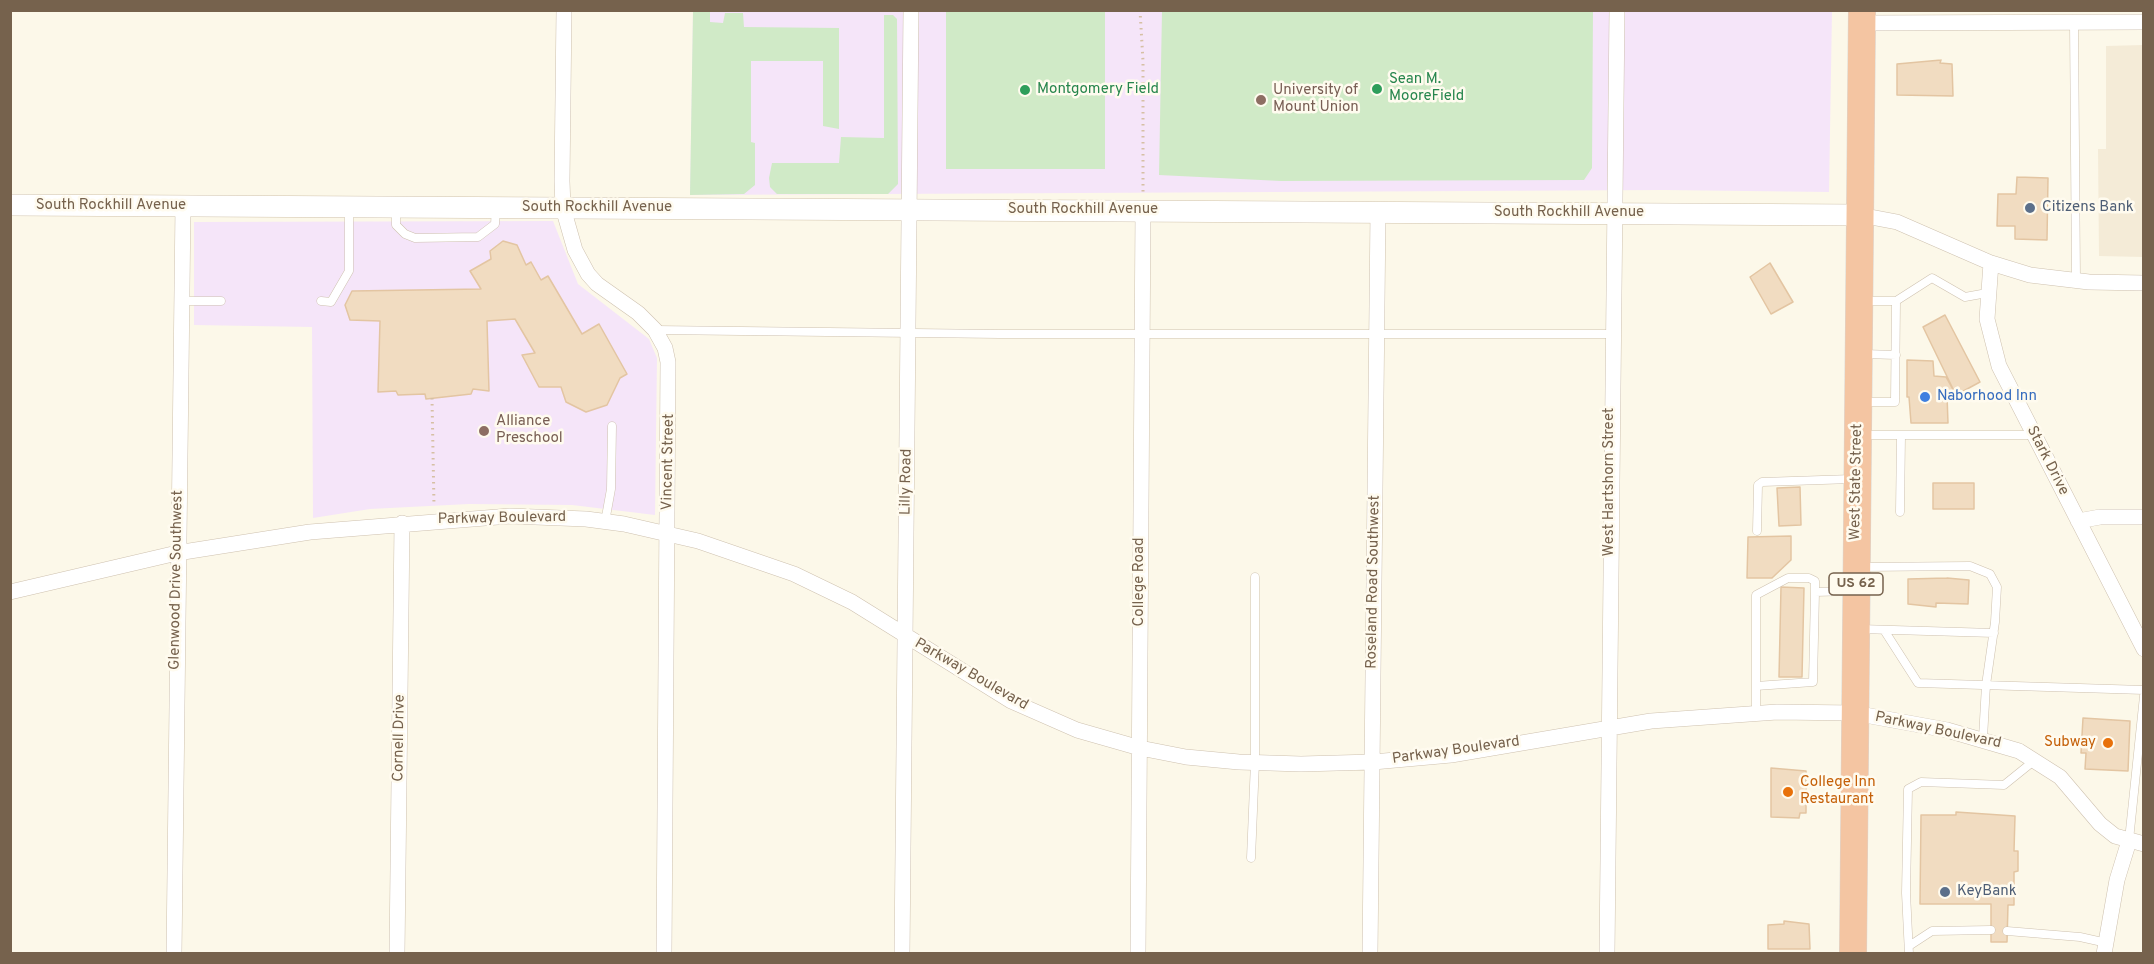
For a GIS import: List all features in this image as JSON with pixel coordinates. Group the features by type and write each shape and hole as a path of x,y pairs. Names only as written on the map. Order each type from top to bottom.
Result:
{"highway":[{"name":"West State Street","path":"1853,954 1862,17"}],"street":[{"name":"Vincent Street","path":"564,10 563,208 575,250 588,274 655,330 665,348 668,362 664,954"},
{"name":"Lilly Road","path":"902,954 911,10"},
{"name":"West Hartshorn Street","path":"1607,954 1617,10"},
{"path":"1862,17 2074,22 2104,16 2144,22"},
{"name":"South Rockhill Avenue","path":"10,206 1860,215 1897,222 1991,263 2030,275 2076,281 2144,283"},
{"name":"Glenwood Drive Southwest","path":"174,954 177,553 183,206"},
{"name":"College Road","path":"1138,954 1143,210"},
{"name":"Roseland Road Southwest","path":"1370,954 1378,211"},
{"name":"Stark Drive","path":"1991,263 1987,293 1991,343 1999,366 2144,650"},
{"name":"Parkway Boulevard","path":"10,592 177,553 310,532 434,520 529,516 605,522 668,533 747,555 794,574 852,602 981,685 1020,705 1077,730 1140,748 1186,757 1255,762 1372,762 1451,755 1608,727 1756,713 1854,713 1983,738 2008,746 2036,760 2070,786 2100,824 2115,836 2136,843"},
{"path":"2078,521 2100,517 2144,517"},
{"name":"Cornell Drive","path":"397,954 402,523"},
{"path":"2105,948 2116,880 2136,843"}],"lane":[{"path":"2074,22 2076,281"},
{"path":"321,301 331,302 349,271 349,207"},
{"path":"396,207 396,225 405,234 415,238 478,237 495,224 496,207"},
{"path":"1859,301 1896,301 1932,278 1965,297 1987,293"},
{"path":"182,301 221,300"},
{"path":"1858,402 1896,402 1896,301"},
{"path":"655,330 1612,334"},
{"path":"1858,354 1896,355"},
{"path":"605,522 611,489 612,426"},
{"path":"1857,435 2034,435"},
{"path":"1900,435 1900,512"},
{"path":"1757,531 1758,485 1762,482 1857,479"},
{"path":"1815,592 1856,579 1970,566 1990,574 1996,587 1995,622 1986,685 1983,738"},
{"path":"1251,858 1255,762 1255,577"},
{"path":"1756,686 1813,682 1815,581 1809,578 1788,578 1756,595 1756,686 1756,713"},
{"path":"1855,629 1994,633"},
{"path":"1884,630 1918,683 2144,690"},
{"path":"2136,843 2144,696"},
{"path":"1909,950 1906,893 1908,789 1921,782 2004,785 2036,760"},
{"path":"1909,950 1932,931 1991,930"},
{"path":"2007,931 2080,936 2105,948"}],"path":[{"path":"1140,10 1143,61 1143,210"},
{"path":"432,398 434,520"}],"shaded area":[{"name":"University of Mount Union","path":"693,11 1832,11 1829,192 1664,190 690,195"},
{"path":"2143,45 2143,257 2099,256 2098,149 2106,149 2106,46"},
{"name":"Alliance Preschool","path":"553,221 578,284 649,339 657,358 655,515 572,505 469,504 370,509 313,518 312,327 194,325 194,222"}],"green space":[{"path":"693,11 710,11 710,22 723,23 725,13 743,13 744,27 839,28 839,129 823,126 823,61 751,61 751,142 755,143 755,185 744,194 690,195"},
{"name":"Montgomery Field","path":"946,11 1105,11 1105,169 946,169"},
{"name":"Sean M. MooreField","path":"1162,11 1593,11 1592,168 1584,180 1281,181 1159,175"},
{"path":"884,15 893,15 897,19 898,184 888,194 777,194 770,187 772,163 839,163 841,137 884,138"}],"building":[{"path":"1941,60 1940,63 1952,64 1953,96 1897,95 1897,64"},
{"path":"2017,177 2048,178 2047,240 2015,239 2015,226 1997,226 1998,194 2016,194"},
{"path":"503,241 517,245 526,265 531,262 541,280 548,276 582,334 599,324 627,374 620,378 607,405 586,412 566,402 561,387 539,387 522,355 535,353 515,319 487,321 489,391 473,389 471,394 426,399 425,394 398,395 396,391 378,392 380,321 350,320 345,305 352,291 481,289 470,271 491,259 490,251"},
{"path":"1770,263 1793,302 1771,314 1750,277"},
{"path":"1945,315 1980,382 1956,395 1923,327"},
{"path":"1907,360 1933,361 1934,376 1946,377 1956,395 1947,395 1948,423 1911,423 1909,397 1907,397"},
{"path":"1933,483 1974,483 1974,509 1933,509"},
{"path":"1800,487 1801,525 1779,526 1777,488"},
{"path":"1791,536 1791,560 1772,578 1747,578 1748,537"},
{"path":"1908,579 1969,580 1968,604 1936,603 1936,607 1908,604"},
{"path":"1781,587 1804,588 1802,677 1779,677"},
{"path":"2083,718 2130,721 2128,771 2085,769 2086,753 2081,753"},
{"path":"1771,768 1806,771 1806,813 1800,813 1799,818 1771,817"},
{"path":"1956,812 2015,816 2014,851 2018,851 2018,871 2014,872 2014,905 2008,905 2007,942 1991,942 1991,904 1920,904 1921,815 1956,815"},
{"path":"1784,921 1809,924 1810,949 1768,949 1768,925 1784,924"}],"place":[{"name":"Sean M. MooreField","path":"1377,89"},
{"name":"Montgomery Field","path":"1025,90"},
{"name":"University of Mount Union","path":"1261,100"},
{"name":"Citizens Bank","path":"2030,208"},
{"name":"Naborhood Inn","path":"1925,397"},
{"name":"Alliance Preschool","path":"484,431"},
{"name":"Subway","path":"2108,743"},
{"name":"College Inn Restaurant","path":"1788,792"},
{"name":"KeyBank","path":"1945,892"}]}
